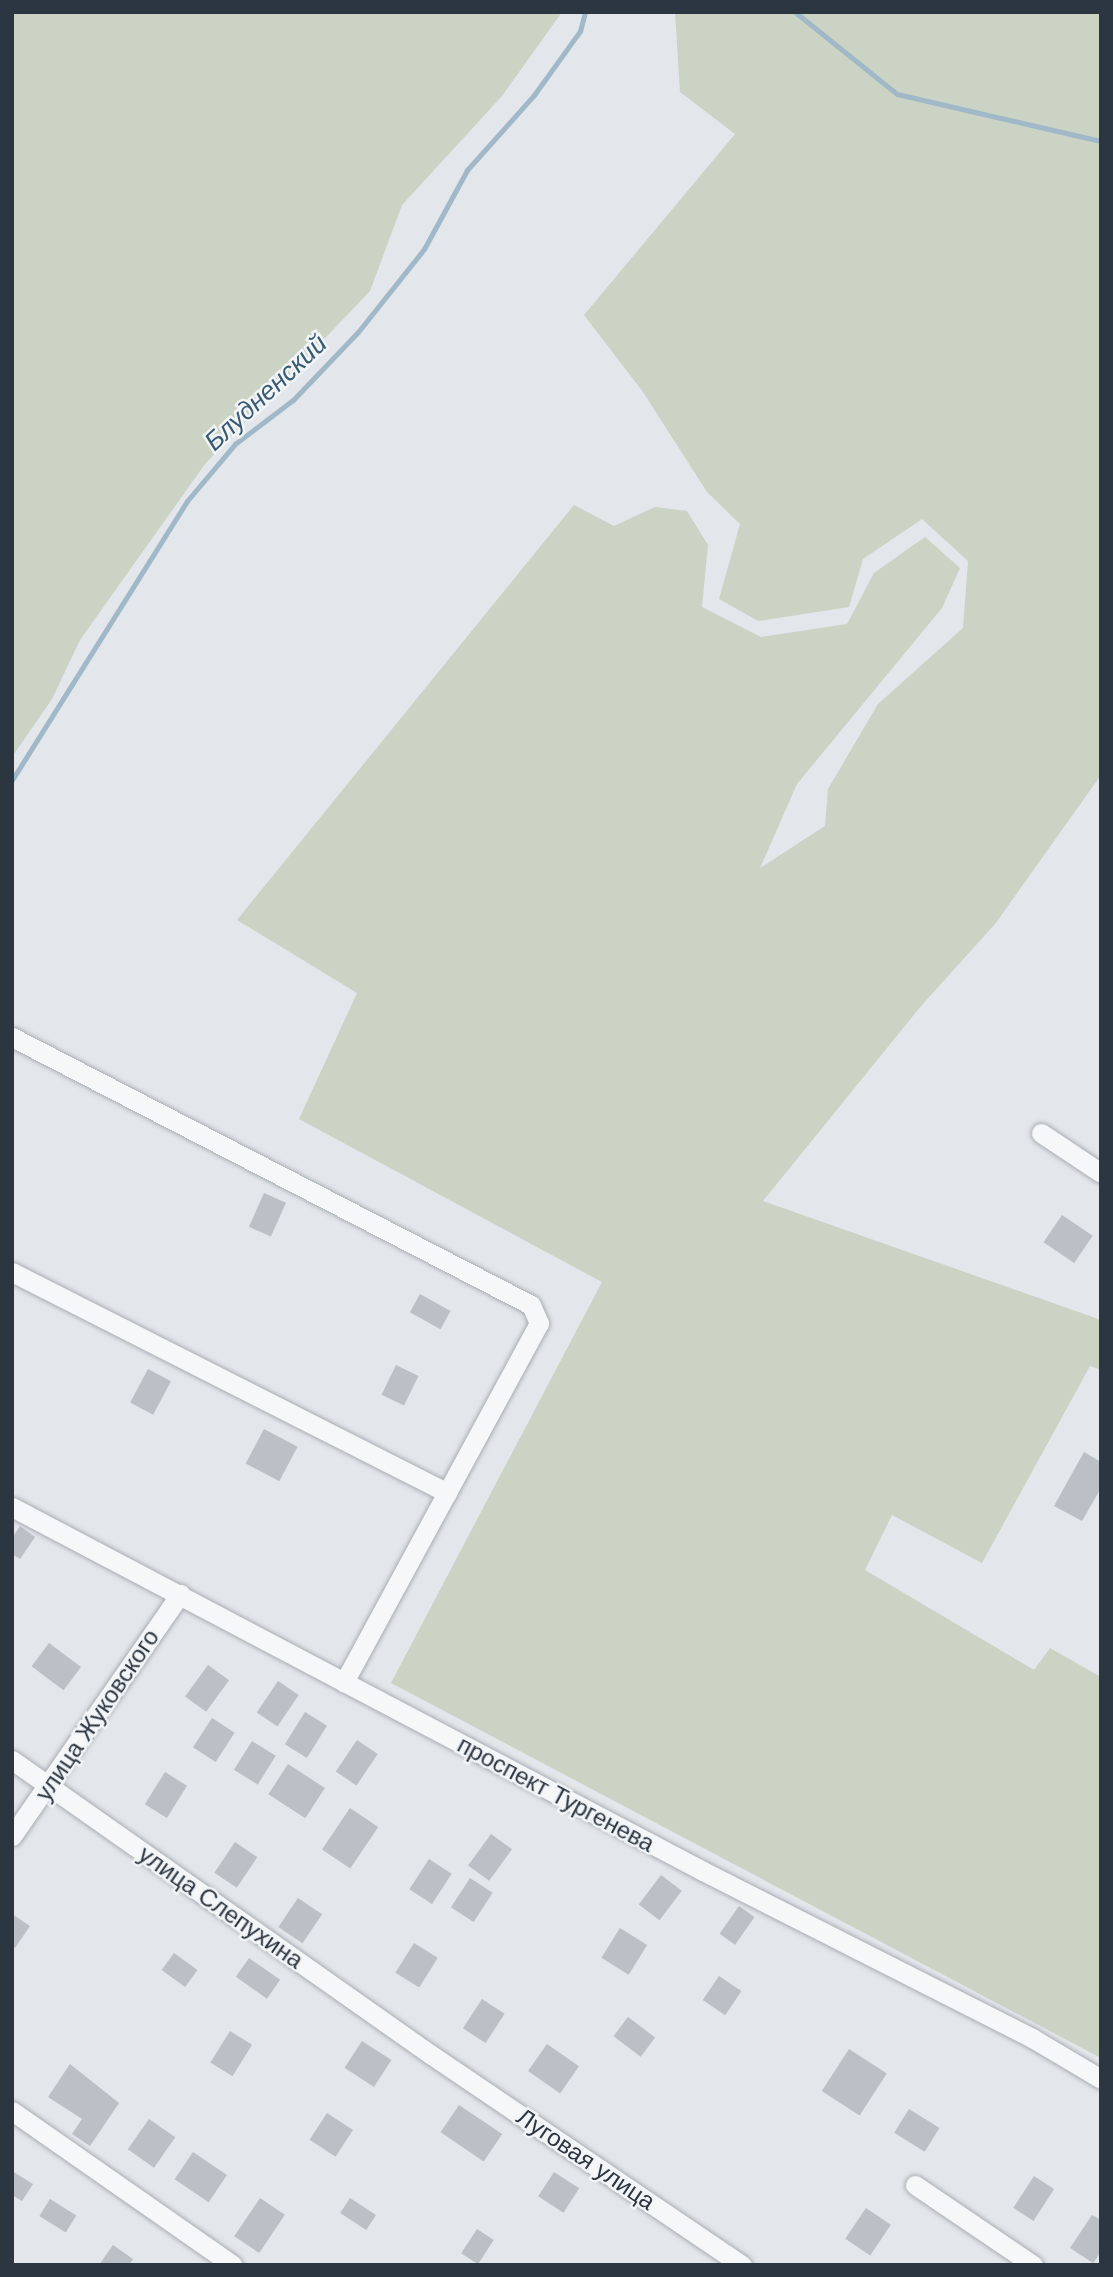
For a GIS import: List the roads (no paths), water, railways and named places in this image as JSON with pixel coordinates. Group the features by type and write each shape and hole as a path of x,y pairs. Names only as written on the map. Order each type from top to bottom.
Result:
{"street":[{"path":"12,1037 531,1305 539,1323 344,1682"},
{"path":"1041,1133 1101,1173"},
{"path":"12,1272 447,1493"},
{"name":"проспект Тургенева","path":"12,1507 1032,2038 1101,2079"},
{"name":"улица Жуковского","path":"12,1836 50,1786 180,1594"},
{"name":"улица Слепухина","path":"12,1760 430,2054"},
{"name":"Луговая улица","path":"430,2054 742,2265"},
{"path":"12,2111 233,2265"},
{"path":"915,2185 1033,2265"}],"waterway":[{"name":"Блудненский","path":"12,780 187,501 235,444 293,400 358,332 424,249 467,170 534,95 580,31 585,12"},
{"path":"795,12 897,94 1101,141"}]}
